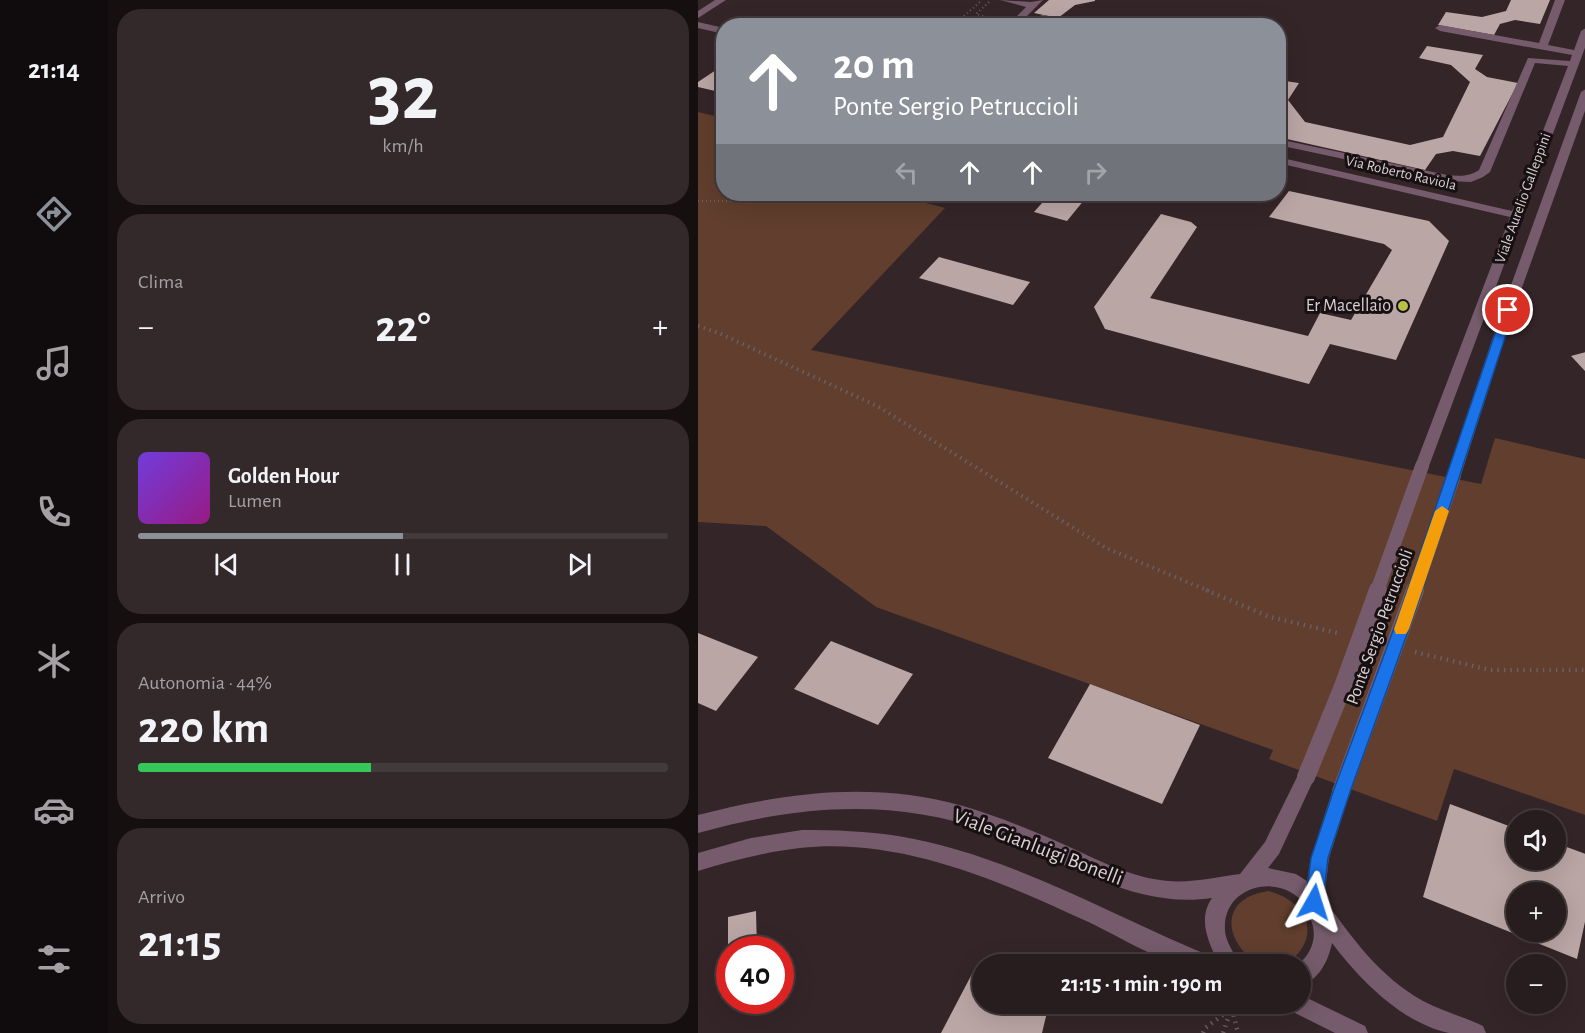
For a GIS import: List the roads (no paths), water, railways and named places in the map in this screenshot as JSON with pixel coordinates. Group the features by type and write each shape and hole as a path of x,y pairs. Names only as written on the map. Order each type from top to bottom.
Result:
{"street":[{"path":"698,15 720,0"},
{"path":"1005,0 1035,3"},
{"path":"1543,46 1560,0"},
{"path":"1019,18 1035,3"},
{"path":"1024,13 1033,18"},
{"path":"698,25 716,29"},
{"path":"1440,28 1543,46 1575,59"},
{"name":"Viale Aurelio Galleppini","path":"1422,466 1586,31"},
{"path":"1286,144 1447,178 1472,179 1484,172 1530,60 1575,59"},
{"name":"Viale Aurelio Galleppini","path":"1454,476 1505,321 1586,92"},
{"name":"Via Roberto Raviola","path":"1286,162 1516,215"},
{"name":"Ponte Sergio Petruccioli","path":"1242,881 1272,848 1306,777 1346,677 1422,466"},
{"name":"Ponte Sergio Petruccioli","path":"1314,902 1320,858 1341,792 1408,612 1454,476"},
{"name":"Viale Gianluigi Bonelli","path":"698,824 740,812 784,804 830,800 890,801 943,810 981,821 1148,889 1206,890 1266,875 1284,879 1301,888 1314,902"},
{"name":"Viale Gianluigi Bonelli","path":"698,862 756,846 811,839 841,838 896,843 958,858 1031,887 1182,954"},
{"path":"1222,954 1214,920 1218,906 1242,881"},
{"path":"1311,967 1320,956 1324,937 1322,919 1314,902"},
{"path":"1314,902 1352,955 1379,983 1419,1009 1476,1033"},
{"path":"1311,1010 1358,1033"}],"place":[{"name":"Er Macellaio","path":"1403,306"}]}
